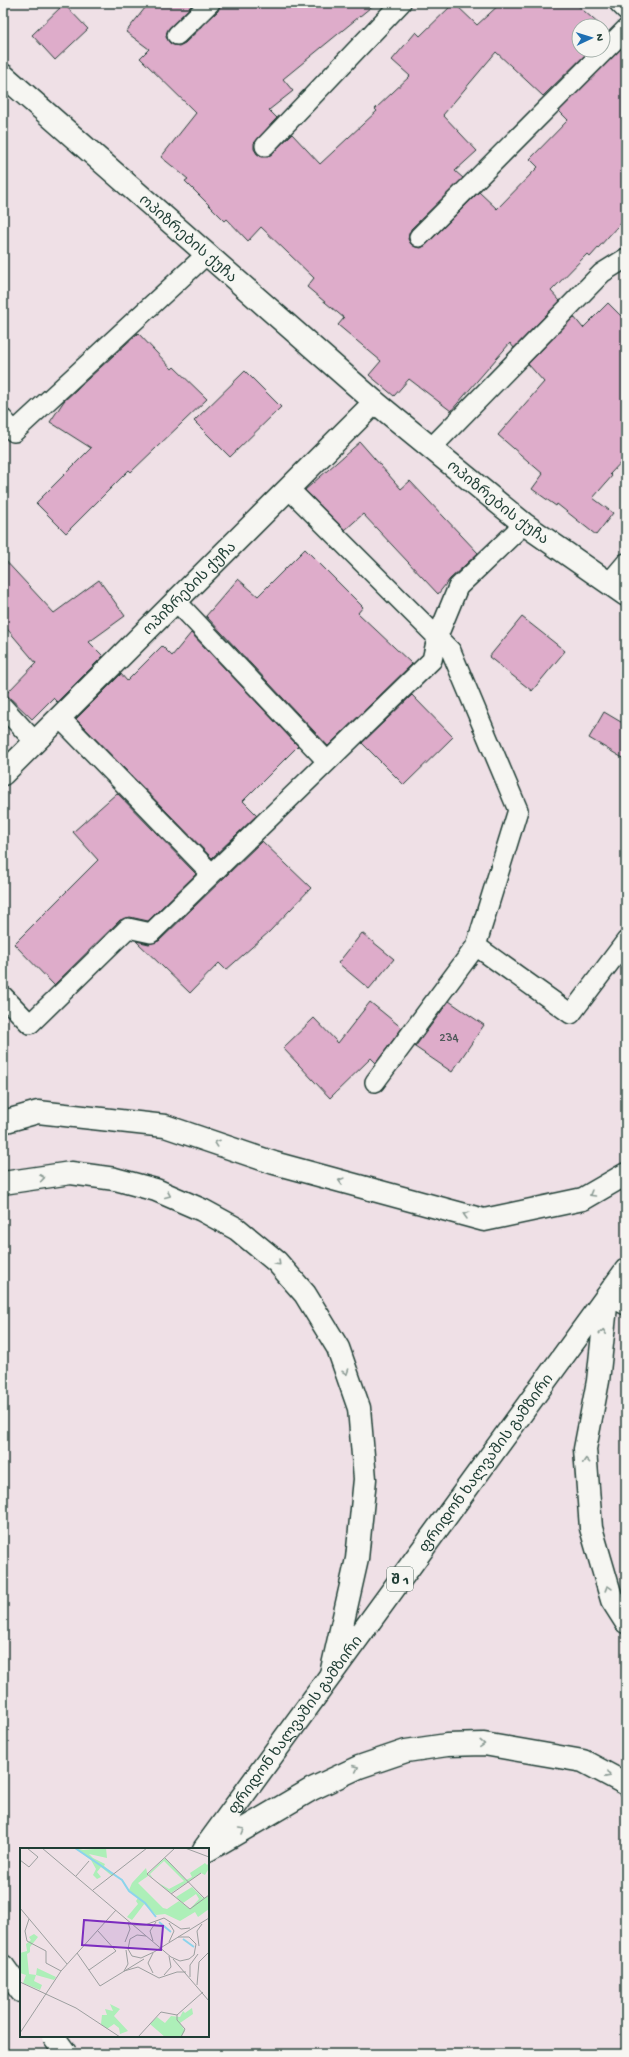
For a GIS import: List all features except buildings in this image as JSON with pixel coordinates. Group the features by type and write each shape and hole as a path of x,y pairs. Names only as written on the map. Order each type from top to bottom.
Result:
{"main road":[{"name":"ოპიზრების ქუჩა","path":"3,75 375,402 432,447 524,524 617,589"},
{"name":"ოპიზრების ქუჩა","path":"3,774 375,402"},
{"path":"3,1122 38,1112 165,1126 274,1163 484,1220 583,1199 626,1174"},
{"path":"3,1183 71,1173 115,1179 156,1190 202,1210 237,1229 277,1262 305,1294 338,1348 359,1408 365,1480 357,1559 331,1674"},
{"name":"ფრიდონ ხალვაშის გამზირი","path":"205,1848 331,1674 617,1300 626,1270"},
{"path":"617,1300 598,1381 585,1449 591,1528 612,1600 626,1622"},
{"path":"209,1849 312,1789 359,1766 406,1751 447,1745 484,1744 583,1762 626,1784"},
{"path":"54,2037 66,2054"},
{"path":"52,2054 65,2037"}],"lane":[{"path":"177,35 210,3"},
{"path":"265,146 401,3"},
{"path":"619,3 626,10"},
{"path":"419,237 626,29"},
{"path":"3,419 14,432 207,254"},
{"path":"432,447 602,274 626,258"},
{"path":"288,488 451,651 518,810 476,946 375,1082"},
{"path":"3,996 30,1024 128,928 151,933 211,873 432,660 437,638 458,587 524,524"},
{"path":"617,589 626,563"},
{"path":"176,600 327,761"},
{"path":"3,708 35,742"},
{"path":"59,718 211,873"},
{"path":"476,946 571,1014 626,941"}]}
